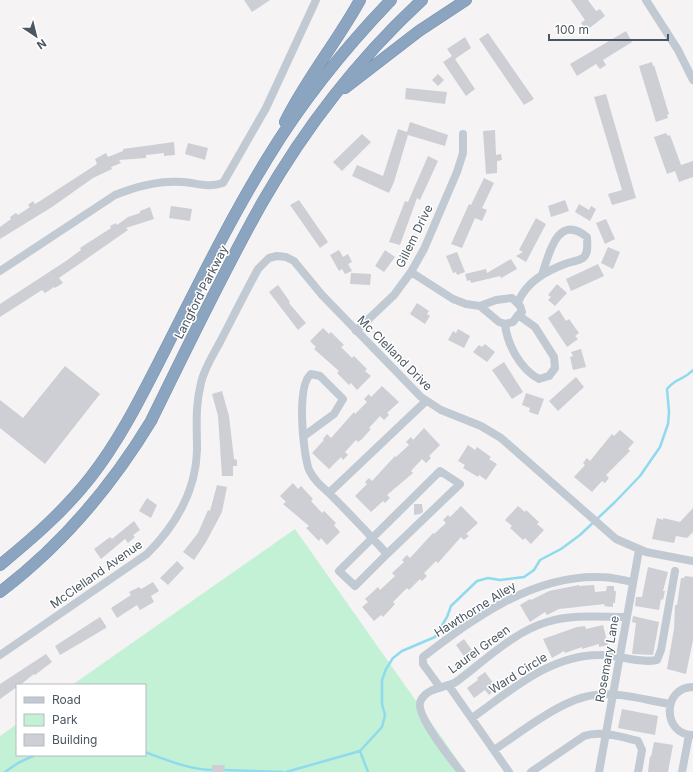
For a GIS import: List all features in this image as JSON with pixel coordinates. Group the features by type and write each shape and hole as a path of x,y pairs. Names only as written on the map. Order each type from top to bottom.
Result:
{"highway":[{"name":"Langford Parkway","path":"0,565 44,527 91,477 134,409 203,275 267,158 309,95 353,40 391,0"},
{"name":"Langford Parkway","path":"0,592 35,565 63,538 130,455 150,421 262,203 329,101 380,40 422,0"},
{"path":"329,101 418,31 466,0"},
{"path":"267,158 292,107 344,29 358,2"}],"street":[{"path":"0,271 115,195 136,187 158,182 183,182 212,186 223,183 266,108 316,0"},
{"path":"646,0 678,50 693,80"},
{"name":"Gillem Drive","path":"356,331 394,295 412,272 424,249 457,172 463,153 463,134"},
{"path":"518,302 522,291 542,275 551,269 583,258 587,251 587,237 572,229 562,232 556,237 542,275"},
{"name":"Mc Clelland Drive","path":"246,293 262,263 269,258 277,256 286,257 294,261 322,295 426,401 441,410 481,426 501,438 616,539 639,550 693,561"},
{"path":"412,272 453,299 466,304 480,306 496,300 512,298 518,302 522,312 513,322 505,324 499,322 480,306"},
{"name":"McClelland Avenue","path":"0,655 147,554 164,537 178,517 188,495 195,472 197,450 195,410 201,382 246,293"},
{"path":"505,324 510,345 530,374 539,379 549,376 555,368 554,357 535,327 518,316"},
{"path":"304,436 334,414 343,398 320,376 311,374 308,377 303,395 304,436 305,458 310,471 315,481 329,493 387,554"},
{"path":"329,493 426,401"},
{"path":"440,471 460,484 387,554 355,586 339,571 440,471"},
{"name":"Rosemary Lane","path":"599,772 639,550"},
{"name":"Ward Circle","path":"472,718 542,670 571,657 599,655 620,656 649,662 657,660 661,650 675,571"},
{"name":"Hawthorne Alley","path":"439,686 423,664 423,657 488,612 530,589 554,581 600,577 633,582"},
{"name":"Laurel Green","path":"509,772 449,686 526,631 548,622 580,617 626,617"},
{"path":"449,686 439,686 421,700 419,707 423,719 461,772"},
{"path":"682,772 691,735 680,731 673,724 669,715 670,704 678,693 684,689 693,687"},
{"path":"494,750 568,702 595,695 612,695 627,696 670,704"},
{"path":"531,772 584,736 592,733 638,741 642,750 638,772"}],"green space":[{"path":"295,529 466,772 0,772 0,736 16,725 16,756 146,756 146,684 73,684"}],"building":[{"path":"244,0 270,0 252,12"},
{"path":"571,0 588,0 596,11 600,9 605,16 587,30 581,23 585,20"},
{"path":"626,31 632,42 603,60 606,65 600,69 596,64 577,76 570,64"},
{"path":"488,33 534,99 524,105 479,39"},
{"path":"465,37 471,48 455,59 475,89 466,96 443,62 452,56 447,49"},
{"path":"652,62 669,114 667,115 668,118 656,122 639,66"},
{"path":"438,74 444,80 438,86 432,80"},
{"path":"406,88 447,92 445,104 405,99"},
{"path":"606,94 636,198 612,205 608,194 622,190 594,97"},
{"path":"410,122 448,135 445,146 408,135 394,182 389,193 352,176 357,165 383,176 398,129 407,132"},
{"path":"495,130 496,155 501,154 502,160 497,161 497,173 486,174 483,131"},
{"path":"666,133 668,136 670,135 681,165 693,161 693,177 679,182 675,171 667,174 654,137"},
{"path":"362,134 371,142 342,171 333,162"},
{"path":"174,142 175,155 164,156 164,153 146,155 146,158 119,160 121,163 111,167 112,169 93,178 52,207 0,239 0,227 11,219 10,217 16,213 18,215 30,207 28,205 33,201 35,204 97,164 95,159 106,153 108,157 123,151 123,149"},
{"path":"188,143 208,148 205,160 185,154"},
{"path":"428,156 438,161 420,200 417,198 400,245 389,242 405,201 408,202"},
{"path":"484,178 494,183 482,208 487,210 482,221 475,218 462,248 451,244 469,204 471,205"},
{"path":"299,200 328,242 320,248 290,205"},
{"path":"565,200 569,211 551,217 548,206"},
{"path":"579,204 589,210 591,206 596,209 590,221 575,212"},
{"path":"171,206 192,209 190,221 169,218"},
{"path":"150,207 154,219 126,228 128,230 59,278 63,283 45,293 42,290 0,317 0,304 66,261 81,250 80,248 111,228 110,226 116,223 117,225 128,217 140,213 140,211"},
{"path":"536,218 546,224 526,262 516,256 523,252 519,250"},
{"path":"606,219 615,239 605,244 596,223"},
{"path":"608,247 620,252 613,269 601,263"},
{"path":"339,250 343,257 348,254 352,262 348,264 352,271 345,274 342,269 339,271 330,255"},
{"path":"385,250 395,257 384,272 375,266"},
{"path":"457,252 465,272 457,275 456,272 453,273 446,256"},
{"path":"511,259 517,269 501,278 500,276 471,283 470,280 467,281 465,274 486,269 487,273"},
{"path":"598,264 604,276 571,291 566,279"},
{"path":"351,273 371,274 370,285 350,284"},
{"path":"557,284 567,293 555,306 548,300 551,297 548,295"},
{"path":"278,285 290,302 289,303 306,323 298,330 269,292"},
{"path":"417,303 429,311 427,314 430,316 425,324 410,314"},
{"path":"559,310 566,321 569,319 579,333 575,336 578,339 567,347 548,318"},
{"path":"323,328 329,334 331,332 344,345 341,347 352,358 354,356 367,369 365,371 371,376 357,390 351,383 349,385 337,373 339,371 314,349 316,347 310,341"},
{"path":"458,329 470,336 464,348 448,340 453,331 456,333"},
{"path":"485,344 495,352 487,362 473,352 479,345 482,347"},
{"path":"581,349 586,367 573,370 570,357 573,356 571,352"},
{"path":"504,362 523,392 512,399 492,370"},
{"path":"65,366 100,394 45,464 0,428 0,400 23,418"},
{"path":"576,377 584,387 558,411 549,401"},
{"path":"382,386 399,402 387,413 389,415 384,420 380,416 361,440 358,442 356,440 345,452 348,455 343,460 341,457 329,469 312,453 324,440 323,439 327,434 331,438 354,412 355,414 367,402 364,399 369,394 371,397"},
{"path":"222,391 229,416 234,459 237,460 237,466 233,466 233,476 222,476 218,416 212,394"},
{"path":"526,393 544,399 538,415 529,412 530,408 522,405"},
{"path":"424,428 440,445 429,456 431,458 426,463 422,459 411,471 413,473 387,495 390,498 385,503 383,501 371,512 355,496 367,484 365,482 369,478 372,481 395,456 396,457 409,445 406,442 411,437 413,440"},
{"path":"620,430 634,442 628,449 630,451 606,475 609,478 605,483 602,481 592,492 574,477 585,465 583,463 587,458 590,461 612,434 614,436"},
{"path":"468,445 475,450 477,447 491,457 489,459 497,464 486,480 463,468 465,465 458,461"},
{"path":"293,483 298,489 301,486 313,499 311,501 322,513 324,511 336,523 334,525 340,532 327,545 321,538 319,541 306,528 309,526 283,504 286,502 280,496"},
{"path":"217,485 227,487 222,512 206,542 194,560 183,552 198,533 208,510 210,511"},
{"path":"147,498 157,505 151,518 139,511"},
{"path":"414,504 422,504 423,512 414,515"},
{"path":"461,506 478,523 466,534 469,536 464,540 461,537 438,563 436,561 424,573 427,576 422,581 420,579 409,590 407,588 393,602 395,604 383,617 381,615 374,621 362,607 368,602 365,599 378,587 380,590 395,576 392,573 404,562 402,560 407,555 410,558 433,533 434,534 446,523 443,520 448,515 450,517"},
{"path":"518,506 525,512 526,510 539,522 537,524 544,530 531,544 525,538 523,540 510,528 512,526 505,520"},
{"path":"693,508 693,532 687,538 676,536 674,543 652,539 657,518 680,522"},
{"path":"134,521 140,530 133,535 135,537 128,543 125,539 101,559 94,549 110,537 112,539"},
{"path":"177,561 184,568 168,585 160,578"},
{"path":"648,567 668,572 663,591 665,591 663,600 661,599 659,610 635,606 636,597 642,597"},
{"path":"685,576 693,577 693,640 686,674 667,669 674,629 675,605 677,605 681,578 684,578"},
{"path":"153,582 159,591 151,596 154,602 140,610 137,605 117,618 111,608 131,595 129,592 139,587 141,589"},
{"path":"579,585 594,585 595,592 606,591 607,586 614,586 614,591 616,591 615,603 613,603 613,607 604,606 605,604 559,609 547,615 545,612 530,622 520,605 549,591"},
{"path":"633,616 659,622 653,655 632,654 636,623 632,622"},
{"path":"100,617 106,628 60,655 55,646"},
{"path":"603,625 608,645 599,647 599,644 582,649 582,647 565,653 564,651 552,658 543,639 577,627 585,626 586,629"},
{"path":"464,639 476,656 468,662 456,645"},
{"path":"46,654 52,662 21,684 16,684 16,688 0,699 0,684"},
{"path":"485,672 497,688 489,695 485,690 474,698 467,688 478,680 477,678"},
{"path":"622,709 658,716 655,735 618,728"},
{"path":"654,742 673,745 668,772 648,772"},
{"path":"212,765 225,765 224,772 212,772"}],"waterway":[{"path":"286,772 360,751 382,727 385,715 382,704 382,680 386,669 393,658 402,651 435,637 447,617 451,606 477,581 488,578 500,580 524,577 534,570 540,560 561,549 580,535 615,502 640,476 660,447 668,424 669,412 667,389 693,370"},
{"path":"360,751 368,772"},
{"path":"146,752 187,766 205,770 214,770"},
{"path":"5,772 18,763 33,756"},
{"path":"223,770 283,772"}]}
